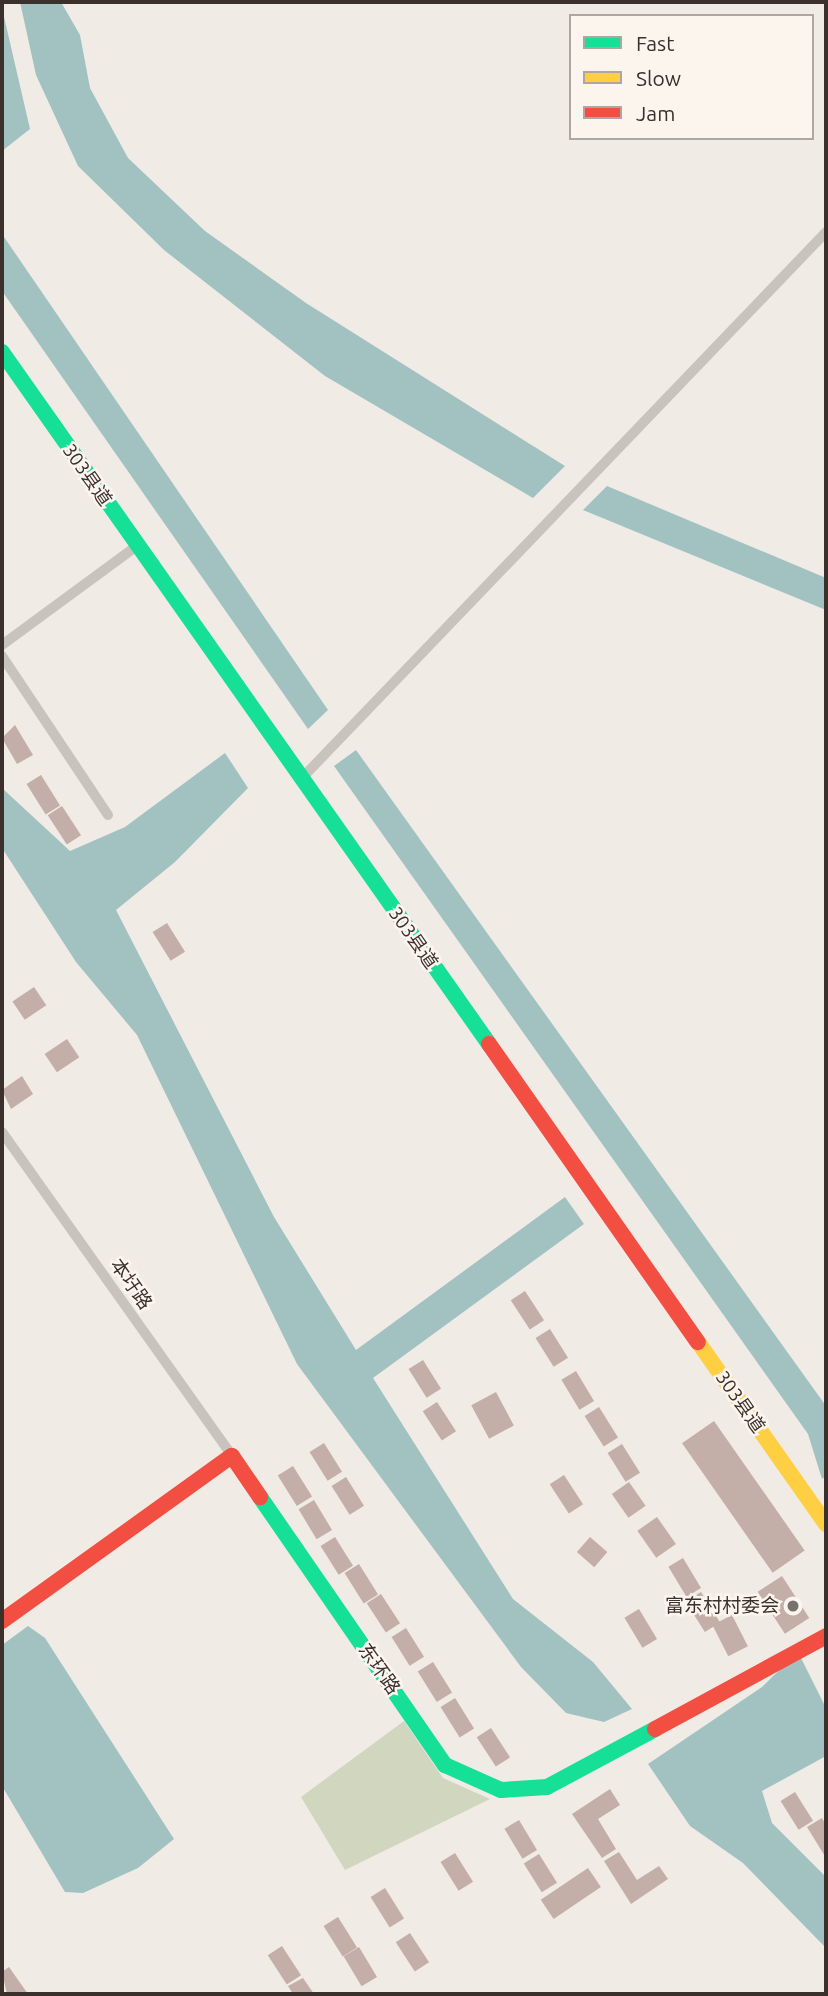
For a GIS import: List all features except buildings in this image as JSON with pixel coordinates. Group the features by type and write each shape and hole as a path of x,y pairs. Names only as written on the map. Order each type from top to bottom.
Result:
{"main road":[{"name":"303县道","path":"2,352 826,1524"},
{"path":"2,1621 232,1456"},
{"name":"东环路","path":"232,1456 445,1765 500,1790 547,1787 826,1636"}],"lane":[{"path":"301,779 826,232"},
{"path":"2,645 137,545"},
{"path":"2,656 108,815"},
{"name":"本圩路","path":"2,1132 232,1456"}],"green space":[{"path":"404,1721 443,1778 490,1799 345,1870 301,1797"}],"water":[{"path":"20,2 61,2 80,35 90,88 128,158 205,231 306,303 565,466 533,498 325,376 164,250 78,166 36,75"},
{"path":"2,8 30,129 2,151"},
{"path":"2,234 328,710 308,729 2,291"},
{"path":"607,486 826,578 826,610 583,510"},
{"path":"356,750 826,1406 826,1476 822,1479 808,1434 334,766"},
{"path":"225,753 248,788 175,862 116,910 274,1217 356,1350 565,1197 584,1224 373,1378 513,1599 593,1662 632,1709 604,1722 566,1713 521,1667 297,1364 137,1035 76,962 2,848 2,788 70,851 125,827"},
{"path":"28,1626 45,1638 174,1839 138,1868 83,1893 65,1892 2,1786 2,1645"},
{"path":"798,1652 826,1708 826,1756 762,1791 772,1823 826,1877 826,1948 743,1863 690,1826 648,1764 762,1687"}],"traffic: fast":[{"path":"2,352 489,1044"},
{"path":"260,1497 445,1765 501,1790 547,1787 655,1729"}],"traffic: slow":[{"path":"698,1342 826,1524"}],"traffic: jam":[{"path":"489,1044 698,1342"},
{"path":"2,1621 232,1456 260,1497"},
{"path":"655,1729 826,1636"}],"place":[{"name":"富东村村委会","path":"793,1606"}]}
